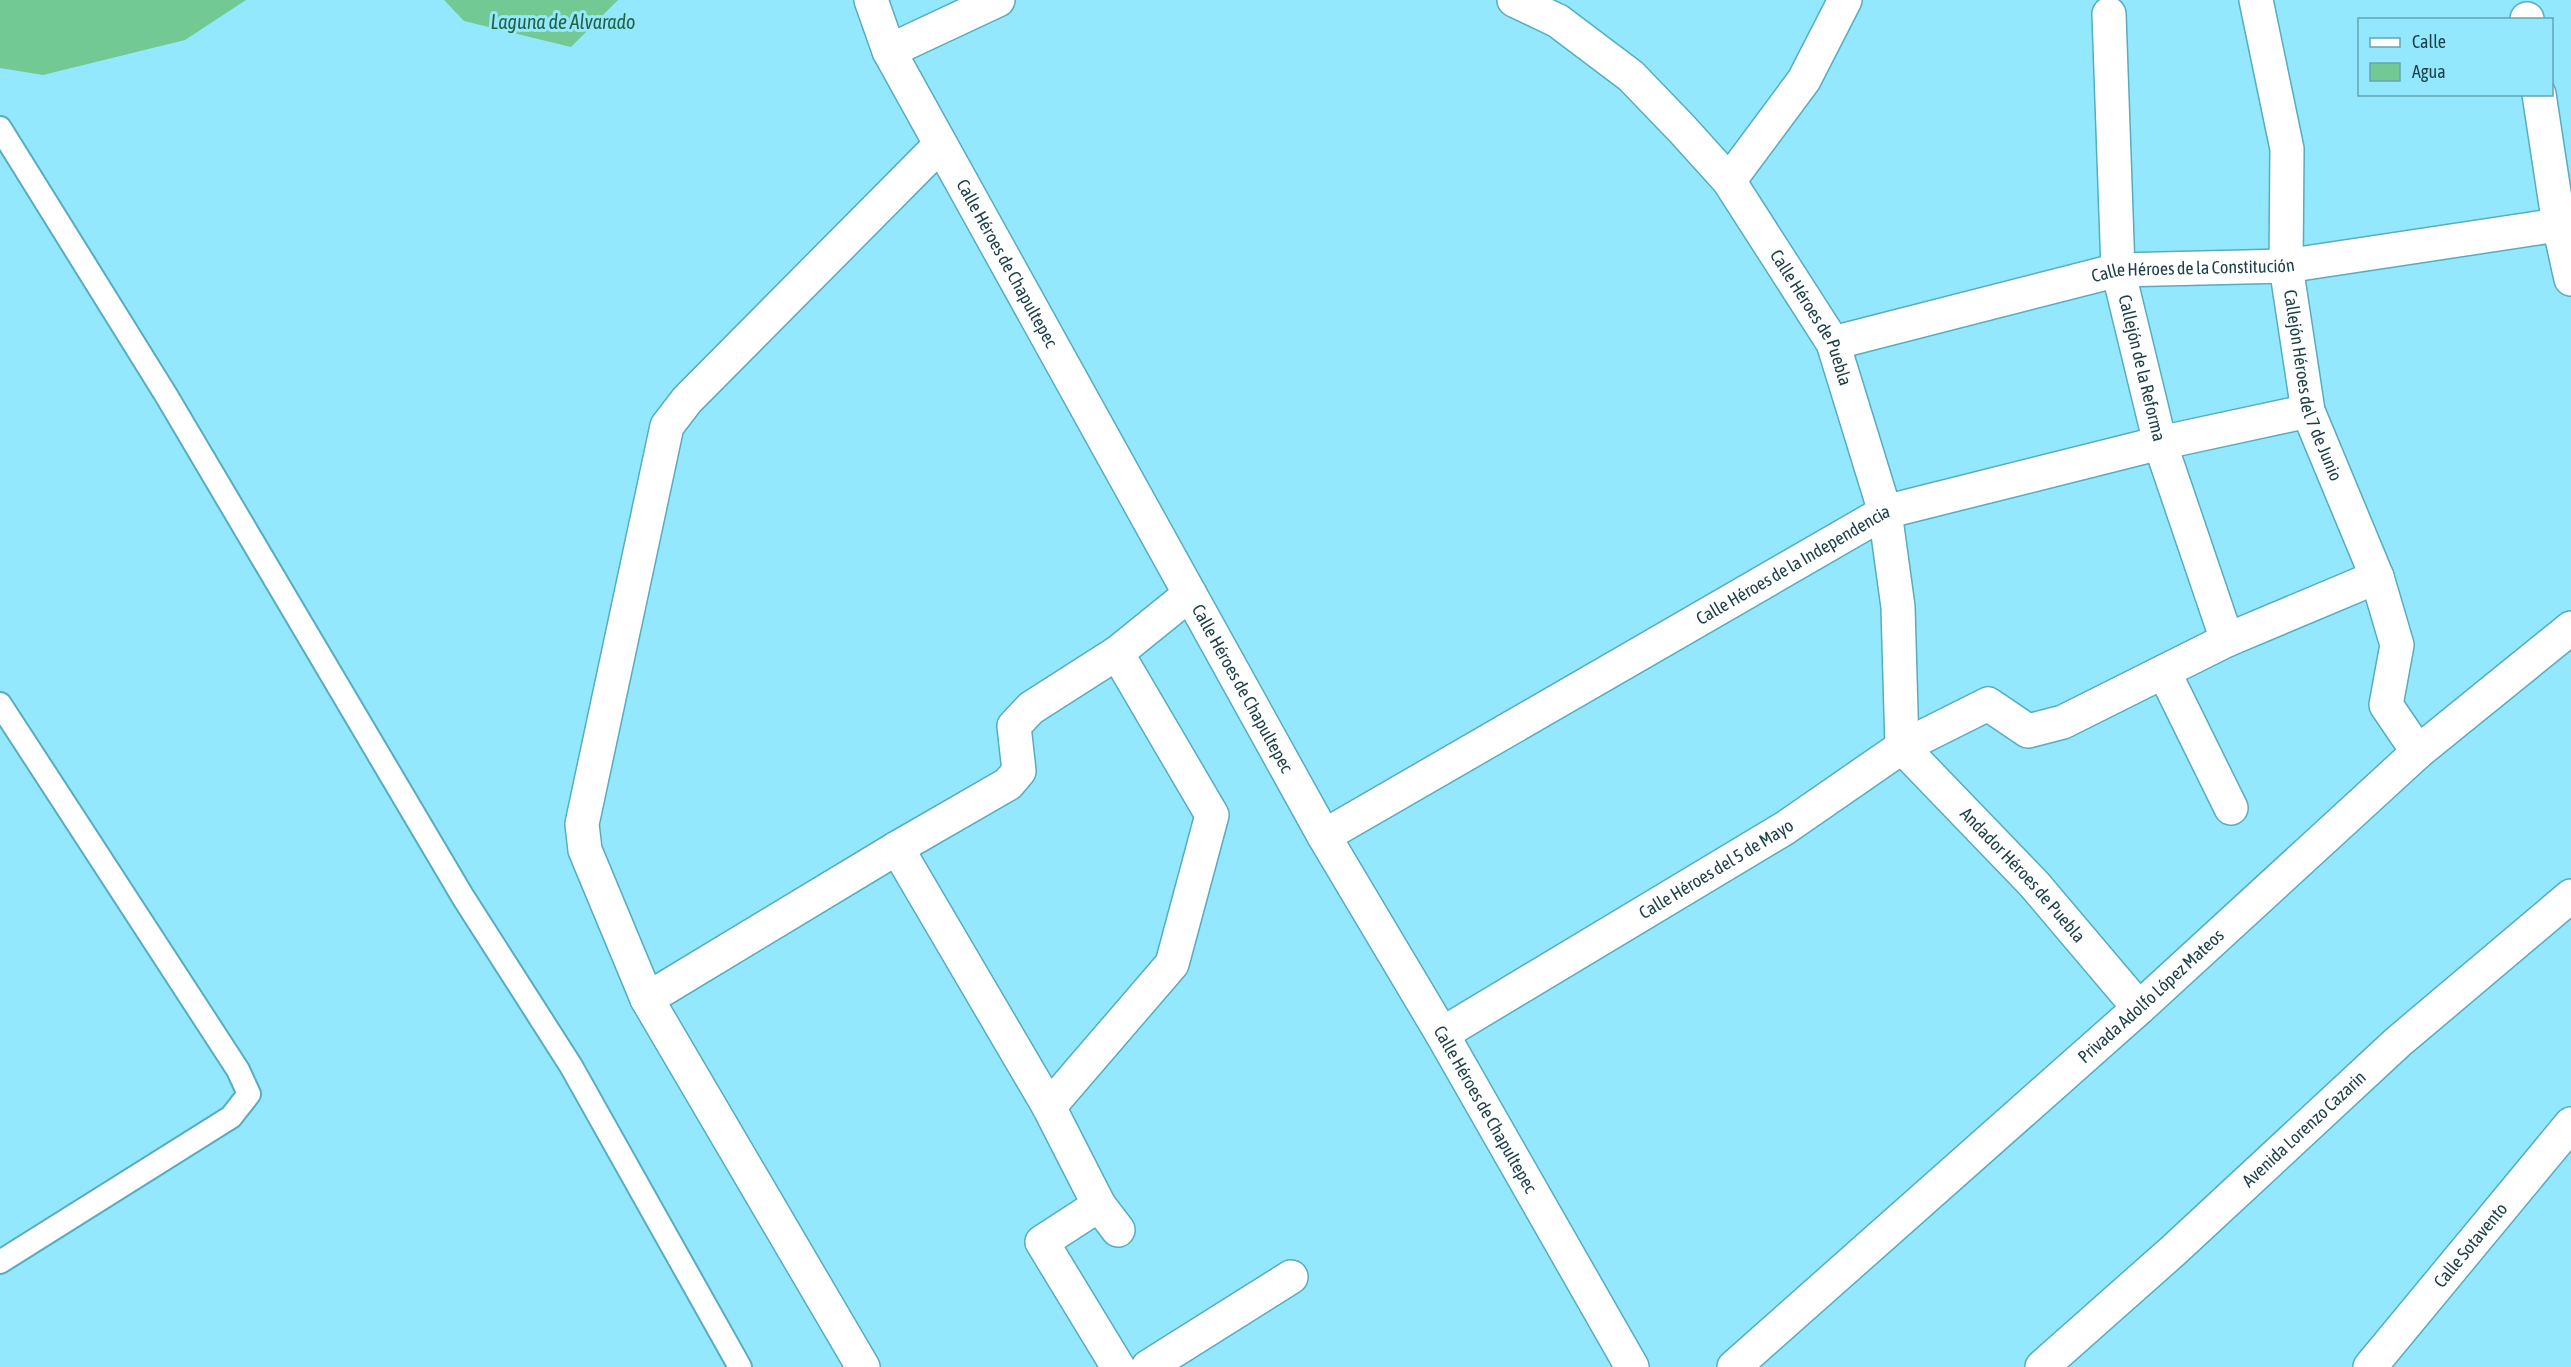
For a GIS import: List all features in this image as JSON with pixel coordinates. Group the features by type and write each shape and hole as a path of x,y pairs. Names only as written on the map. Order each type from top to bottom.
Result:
{"street":[{"name":"Calle Héroes de Chapultepec","path":"871,0 889,51 1324,836 1442,1034 1632,1367"},
{"path":"889,51 998,0"},
{"name":"Calle Héroes de Puebla","path":"1514,0 1558,21 1631,76 1730,181 1833,343 1885,512 1898,607 1902,747"},
{"path":"1730,181 1803,80 1845,0"},
{"name":"Callejón Héroes del 7 de Junio","path":"2256,0 2287,149 2286,266 2308,411 2377,577 2397,645 2386,705 2418,752"},
{"name":"Callejón de la Reforma","path":"2109,14 2118,270 2160,443 2227,640"},
{"path":"2539,96 2565,224 2571,279"},
{"path":"863,1367 647,999 585,850 582,824 668,426 687,400 940,145"},
{"name":"Calle Héroes de la Constitución","path":"1833,343 2118,270 2286,266 2565,224"},
{"name":"Calle Héroes de la Independencia","path":"1324,836 1885,512 2160,443 2308,411"},
{"path":"2231,808 2164,672 2227,640 2377,577"},
{"path":"647,999 897,848 1008,784 1019,771 1014,726 1031,708 1117,653 1190,594"},
{"name":"Privada Adolfo López Mateos","path":"1734,1367 2139,1008 2418,752 2571,628"},
{"path":"1049,1107 1172,964 1212,815 1117,653"},
{"name":"Calle Héroes del 5 de Mayo","path":"1442,1034 1785,828 1902,747 1988,704 2028,731 2063,722 2164,672"},
{"name":"Andador Héroes de Puebla","path":"1902,747 2034,884 2139,1008"},
{"path":"897,848 1049,1107 1109,1218 1042,1242 1118,1367"},
{"name":"Avenida Lorenzo Cazarin","path":"2042,1367 2174,1250 2398,1042 2571,896"},
{"name":"Calle Sotavento","path":"2370,1367 2571,1124"},
{"path":"1149,1367 1291,1277"}],"lane":[{"path":"0,128 166,395 463,897 571,1066 740,1367"},
{"path":"0,704 238,1070 249,1094 231,1117 0,1262"}],"water":[{"path":"0,0 246,0 185,40 43,75 0,68"},
{"name":"Laguna de Alvarado","path":"444,0 618,0 571,47 464,21"}]}
